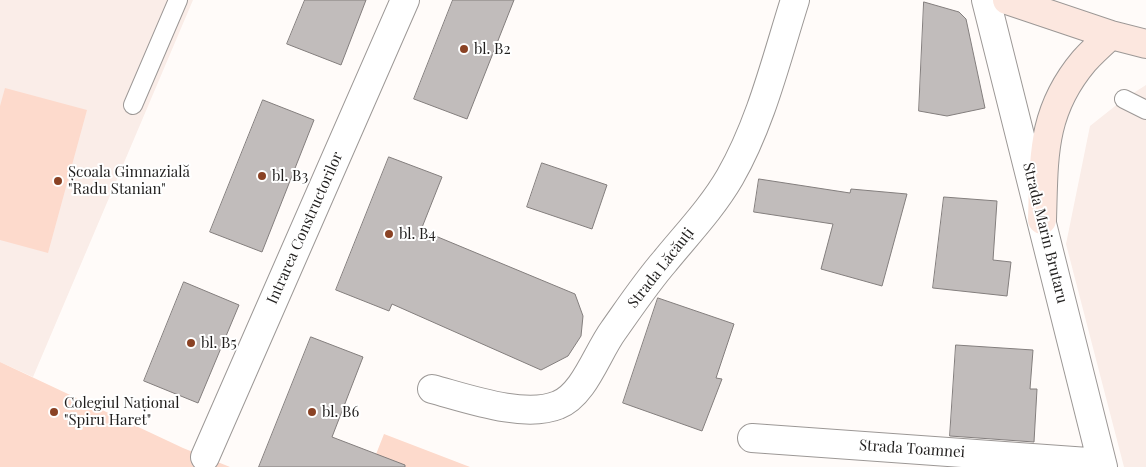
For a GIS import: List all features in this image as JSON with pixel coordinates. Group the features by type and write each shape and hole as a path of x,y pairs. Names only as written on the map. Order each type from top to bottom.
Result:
{"main road":[{"path":"1006,0 1111,35 1146,44"},
{"path":"1042,220 1044,156 1048,129 1057,102 1068,81 1085,60 1111,35"}],"street":[{"name":"Intrarea Constructorilor","path":"203,462 405,0"},
{"name":"Strada Lăcăuți","path":"432,389 491,405 521,410 557,406 573,396 605,342 633,303 663,263 710,207 729,179 756,122 794,0"},
{"name":"Strada Marin Brutaru","path":"986,0 1103,465"},
{"name":"Strada Toamnei","path":"752,438 1103,465"}],"lane":[{"path":"133,105 178,0"},
{"path":"1124,99 1146,110"}],"shaded area":[{"name":"Școala Gimnazială \"Radu Stanian\"","path":"0,0 193,0 33,377 0,362"},
{"path":"1146,85 1146,467 1124,467 1066,244 1090,126 1124,99"},
{"path":"5,88 87,110 48,253 0,240 0,106"},
{"name":"Colegiul Național \"Spiru Haret\"","path":"0,362 183,448 230,467 0,467"},
{"path":"384,434 470,467 371,467"}],"building":[{"path":"305,0 366,0 341,65 287,44"},
{"name":"bl. B2","path":"453,0 514,0 467,119 414,99"},
{"path":"924,2 959,12 966,19 985,108 947,116 919,111"},
{"name":"bl. B3","path":"263,100 314,120 262,252 210,232"},
{"path":"389,157 442,177 421,230 575,294 583,316 581,336 568,356 541,370 392,304 389,311 336,290"},
{"path":"542,163 607,185 592,229 527,207"},
{"path":"759,179 850,193 851,189 907,194 882,286 821,269 833,224 754,212"},
{"path":"944,197 997,201 993,260 1011,262 1007,296 933,288"},
{"name":"bl. B5","path":"184,282 239,305 198,403 144,381"},
{"path":"658,298 734,324 716,378 722,379 702,431 623,403"},
{"name":"bl. B6","path":"311,337 363,357 332,437 405,465 405,467 259,467"},
{"path":"956,345 1033,350 1030,389 1037,389 1034,442 950,436"}],"place":[{"name":"bl. B2","path":"464,49"},
{"name":"bl. B3","path":"262,176"},
{"name":"Școala Gimnazială \"Radu Stanian\"","path":"58,181"},
{"name":"bl. B4","path":"389,234"},
{"name":"bl. B5","path":"191,343"},
{"name":"Colegiul Național \"Spiru Haret\"","path":"54,412"},
{"name":"bl. B6","path":"312,412"}]}
